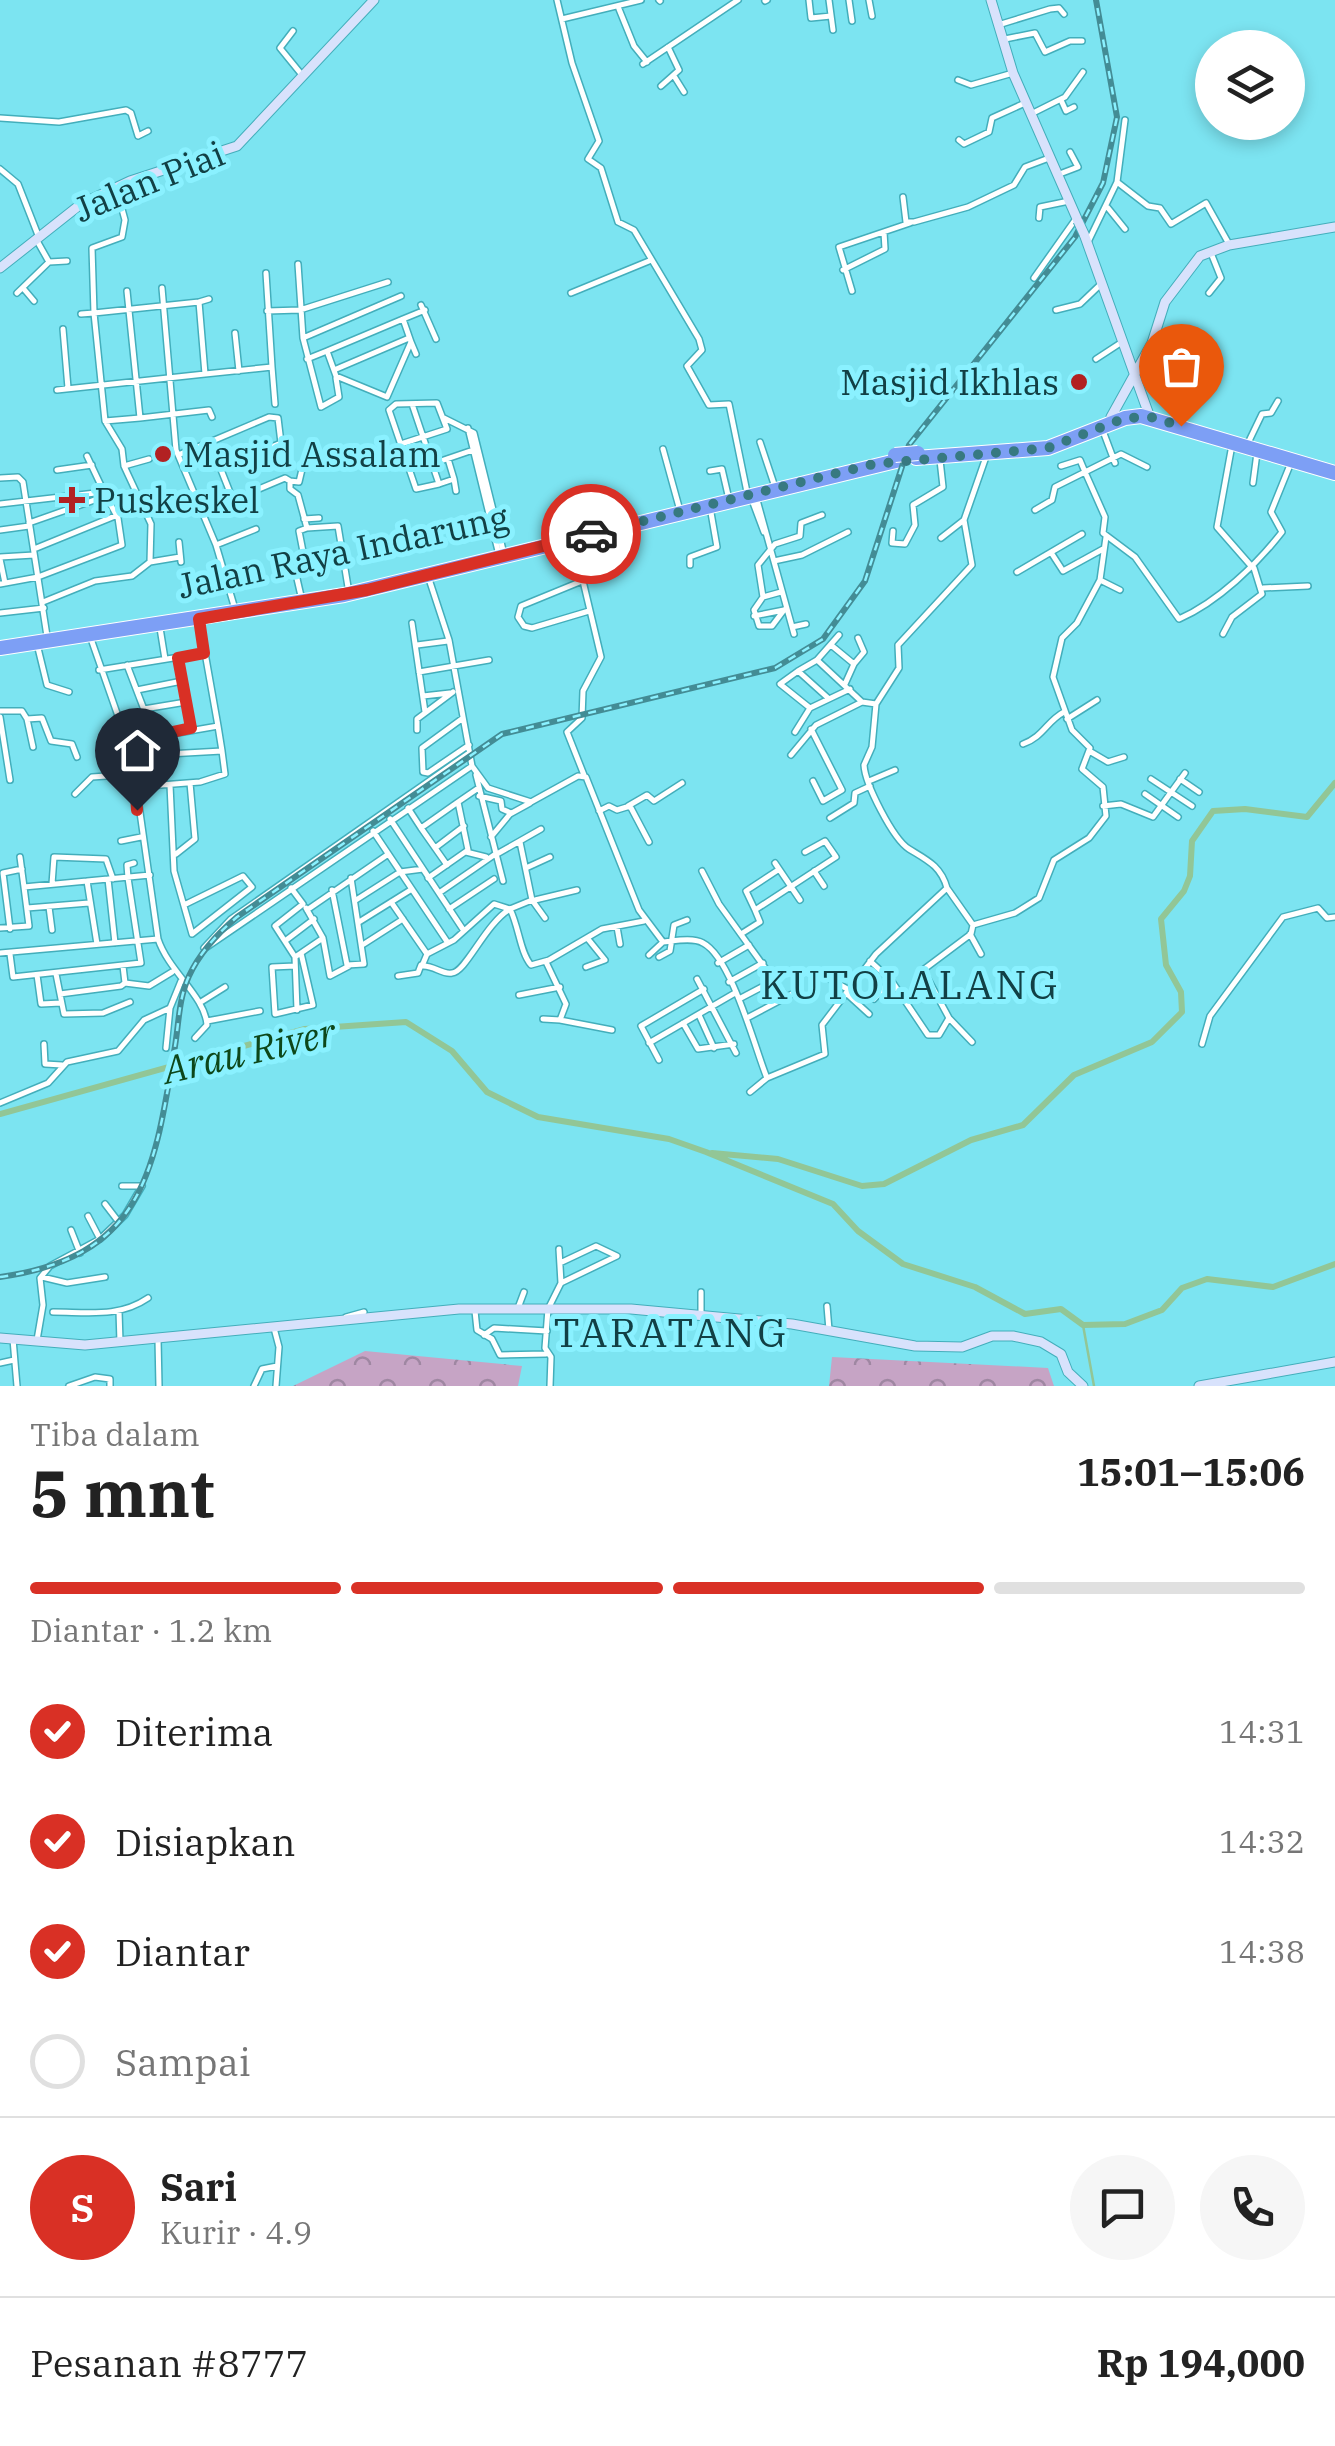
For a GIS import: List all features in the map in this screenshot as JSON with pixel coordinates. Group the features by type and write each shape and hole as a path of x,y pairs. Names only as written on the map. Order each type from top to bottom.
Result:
{"highway":[{"name":"Jalan Raya Indarung","path":"683,507 895,458 1044,444 1148,412 1335,470"},
{"name":"Jalan Raya Indarung","path":"928,455 1048,448 1106,422 1150,417 1335,470"},
{"name":"Jalan Raya Indarung","path":"0,645 356,593 683,507 826,474"},
{"name":"Jalan Raya Indarung","path":"235,610 587,533"},
{"name":"Jalan Raya Indarung","path":"89,631 199,619 217,613"}],"street":[{"path":"358,0 366,10"},
{"name":"Jalan Piai","path":"0,268 74,208 116,188 230,150 374,0"},
{"path":"557,0 574,72 599,141 588,159 600,167 618,222 634,230 702,348 687,366 709,405 726,402 730,406 784,610 793,631 806,624"},
{"path":"562,19 618,9 641,0"},
{"path":"618,9 645,63 738,0"},
{"path":"809,0 811,18 831,16"},
{"path":"829,0 833,30"},
{"path":"849,0 852,20"},
{"path":"870,0 872,16"},
{"path":"992,0 1013,73 1086,238 1148,412"},
{"path":"998,25 1035,12 1059,8 1064,14"},
{"path":"293,31 280,48 304,77"},
{"path":"1002,39 1035,33 1045,52 1070,41 1082,42"},
{"path":"661,86 679,69 668,47"},
{"path":"1030,114 1060,100 1083,72"},
{"path":"958,80 975,85 1013,73"},
{"path":"674,76 684,92"},
{"path":"1060,100 1066,111 1074,107"},
{"path":"958,140 964,144 989,132 992,118 1025,103"},
{"path":"0,118 59,122 126,110 131,113 138,136 148,131"},
{"path":"1086,238 1108,208 1117,182 1125,120"},
{"path":"1057,175 1078,167 1070,152"},
{"path":"852,290 839,247 968,207 1014,184 1025,167 1050,158"},
{"path":"4,171 18,184 49,262"},
{"path":"1117,182 1148,206 1160,208 1171,224 1206,203 1229,245"},
{"path":"116,188 125,221 120,239 92,248 100,384 105,421 122,449 124,466 153,534 150,562"},
{"path":"903,197 904,215 910,223"},
{"path":"1039,218 1040,207 1069,201"},
{"path":"1108,208 1125,230"},
{"path":"1034,278 1078,219"},
{"path":"1114,460 1106,422 1154,335 1165,302 1186,269 1210,250 1335,227"},
{"path":"844,270 884,248 884,232"},
{"path":"1209,293 1221,278 1210,250"},
{"path":"34,301 20,290 49,262 68,261"},
{"path":"572,294 649,261"},
{"path":"298,264 303,338 322,406 339,397 327,351"},
{"path":"266,273 275,404"},
{"path":"268,312 300,310 388,282"},
{"path":"1056,310 1080,304 1103,282"},
{"path":"162,288 178,455 216,545 235,610"},
{"path":"127,291 140,418"},
{"path":"303,338 401,296"},
{"path":"81,314 210,298"},
{"path":"198,302 205,374"},
{"path":"307,359 423,307 436,339"},
{"path":"403,319 416,354"},
{"path":"63,329 68,388"},
{"path":"1183,342 1190,332"},
{"path":"236,333 239,371"},
{"path":"1154,335 1190,346"},
{"path":"1169,366 1199,337"},
{"path":"335,373 411,340"},
{"path":"411,340 387,397 389,410 416,490 454,480"},
{"path":"1096,359 1122,342"},
{"path":"1181,354 1203,374"},
{"path":"56,390 272,367"},
{"path":"335,373 396,404 437,403 447,428"},
{"path":"1253,483 1254,446 1262,414 1271,413 1278,401"},
{"path":"389,410 396,404"},
{"path":"412,404 438,484"},
{"path":"105,421 209,410 212,417"},
{"path":"178,455 269,417 278,418 282,443 222,468"},
{"path":"444,418 468,428 501,550"},
{"path":"401,444 459,425"},
{"path":"210,442 233,500"},
{"path":"760,442 774,484"},
{"path":"1223,634 1232,617 1262,594 1253,568 1217,527 1233,442"},
{"path":"664,449 683,507"},
{"path":"432,464 476,450"},
{"path":"973,925 935,865 905,846 869,784 864,766 872,747 876,704 897,672 896,650 972,565 964,520 987,454"},
{"path":"1036,510 1052,500 1055,487 1125,454 1147,466"},
{"path":"893,531 892,543 906,543 915,525 913,505 944,487 928,455"},
{"path":"87,456 118,518 122,540 119,549 38,577 3,584 0,558 34,552 118,518 142,505"},
{"path":"448,459 456,491"},
{"path":"124,466 148,460"},
{"path":"1061,466 1080,460 1105,516 1102,528 1106,536 1134,557 1179,619 1253,568 1282,532 1272,512 1291,460"},
{"path":"202,513 286,478 299,482 302,466 326,464"},
{"path":"56,470 92,466"},
{"path":"710,472 722,468 728,496"},
{"path":"0,478 20,478 43,605 33,640 46,684 69,692"},
{"path":"290,481 307,528"},
{"path":"0,504 105,494"},
{"path":"0,530 29,525 105,494"},
{"path":"690,565 690,557 710,552 718,544 709,504"},
{"path":"784,610 777,623 767,628 756,624 754,616 763,598 757,569 770,547 800,536 801,524 822,515"},
{"path":"304,520 319,518"},
{"path":"940,538 964,520"},
{"path":"287,573 305,561 299,531 337,526 348,588"},
{"path":"216,545 256,529"},
{"path":"774,561 802,555 848,532"},
{"path":"587,533 594,569"},
{"path":"1017,572 1082,534"},
{"path":"1106,536 1100,580 1061,642 1053,681 1067,720 1091,752 1108,762 1124,757"},
{"path":"0,613 43,605 95,582 132,576 150,562 180,560 179,542"},
{"path":"1052,553 1058,568 1063,570 1103,550"},
{"path":"589,611 532,628 524,626 518,617 521,606 582,581 594,569 620,556"},
{"path":"295,570 301,596"},
{"path":"428,574 450,640 456,692 472,766 494,792 531,802"},
{"path":"1100,580 1120,590"},
{"path":"582,581 601,657 595,674 584,687 582,719 567,732 646,921 670,951 658,957"},
{"path":"1262,588 1308,586"},
{"path":"763,598 781,592"},
{"path":"754,616 784,610"},
{"path":"135,787 225,776 199,619"},
{"path":"412,623 425,712"},
{"path":"160,624 165,659"},
{"path":"89,631 98,670 132,756 140,834 158,938 173,971 201,1002 207,1022"},
{"path":"810,708 780,683 817,660 839,635"},
{"path":"795,732 810,708 848,686 854,664 864,652 858,638"},
{"path":"417,645 450,640"},
{"path":"831,644 854,664"},
{"path":"98,670 204,653"},
{"path":"178,658 191,728"},
{"path":"419,672 490,660"},
{"path":"817,660 862,702"},
{"path":"127,666 161,754"},
{"path":"798,671 828,698"},
{"path":"137,690 182,681"},
{"path":"423,696 456,692"},
{"path":"417,730 416,720 456,692"},
{"path":"1067,720 1097,700"},
{"path":"144,709 186,702"},
{"path":"791,756 811,729 862,702 876,704"},
{"path":"10,780 0,714 22,711 32,747"},
{"path":"1024,744 1037,738 1052,718 1064,712"},
{"path":"27,719 42,718 51,741 72,744 76,757"},
{"path":"463,718 422,748 424,772 469,749"},
{"path":"126,742 218,726"},
{"path":"811,729 842,790 823,801 813,780"},
{"path":"469,749 231,919 204,948 472,766"},
{"path":"132,756 222,751"},
{"path":"973,925 1015,913 1038,898 1050,864 1092,834 1106,816 1103,787 1082,772 1091,752"},
{"path":"830,818 854,802 855,793 895,770"},
{"path":"1103,806 1121,804 1151,818 1185,773"},
{"path":"74,794 87,778 134,774"},
{"path":"476,774 503,881"},
{"path":"490,840 511,813 584,775"},
{"path":"1151,779 1192,806"},
{"path":"1180,780 1199,792"},
{"path":"176,854 194,842 190,783"},
{"path":"599,811 608,806 618,810 648,795 654,801 682,783"},
{"path":"170,785 174,872 184,905 195,935 252,887 243,876 184,905"},
{"path":"421,828 478,792 501,801 502,809 511,813"},
{"path":"1145,794 1178,817"},
{"path":"458,802 466,852 474,858 494,855"},
{"path":"628,806 649,842"},
{"path":"408,808 446,864"},
{"path":"390,820 464,931"},
{"path":"435,848 464,826"},
{"path":"439,893 494,855 541,830"},
{"path":"373,831 448,943"},
{"path":"121,841 140,834"},
{"path":"755,910 836,856 828,841 805,852"},
{"path":"520,842 534,900 546,918"},
{"path":"428,878 466,852"},
{"path":"323,938 297,959 272,967 274,1012 313,1005 306,977 297,959 275,924 388,854"},
{"path":"0,928 27,928 20,856"},
{"path":"526,868 550,856"},
{"path":"52,884 54,857 106,859 116,943"},
{"path":"10,954 12,976 141,962 127,865 134,863"},
{"path":"741,934 760,922 746,891 776,866 800,900"},
{"path":"10,929 3,873 22,869"},
{"path":"356,900 400,872 423,869"},
{"path":"702,871 786,997"},
{"path":"814,871 824,886"},
{"path":"24,887 150,876"},
{"path":"291,888 323,938 330,976 366,962 351,878"},
{"path":"449,908 494,879"},
{"path":"87,881 98,944"},
{"path":"750,1092 767,1078 825,1053 821,1028 870,961 948,888"},
{"path":"359,922 412,889"},
{"path":"332,890 348,966"},
{"path":"421,965 447,973 458,971 468,962 486,928 510,909 577,890"},
{"path":"773,898 778,905"},
{"path":"392,902 427,954"},
{"path":"27,908 89,903"},
{"path":"398,976 418,973 427,954 448,943 494,904 510,909"},
{"path":"50,907 52,930"},
{"path":"1202,1044 1210,1016 1283,917 1318,908 1327,918 1335,917"},
{"path":"510,909 529,964 546,962 602,929 646,921"},
{"path":"364,944 403,918"},
{"path":"284,941 314,919"},
{"path":"649,954 666,942 674,925 686,920"},
{"path":"972,1042 949,1018 923,970 970,934 973,925"},
{"path":"617,927 620,944"},
{"path":"970,934 982,954"},
{"path":"0,953 158,938"},
{"path":"586,967 605,960 588,939"},
{"path":"666,942 700,942 718,964 747,1018 767,1078"},
{"path":"718,964 749,945"},
{"path":"297,959 297,1010"},
{"path":"870,961 891,980 928,1035 938,1035 949,1018"},
{"path":"546,962 566,1004 560,1020"},
{"path":"729,982 763,962"},
{"path":"122,966 125,982"},
{"path":"60,994 125,982 149,986 173,971"},
{"path":"819,973 848,992 869,1014"},
{"path":"56,974 63,1013 103,1013 130,1002"},
{"path":"37,976 41,1004 62,1002"},
{"path":"296,978 306,977"},
{"path":"697,979 714,1005 736,1054"},
{"path":"649,1043 714,1005 774,980"},
{"path":"874,999 891,980"},
{"path":"166,1048 170,1008 181,981"},
{"path":"201,1002 224,987"},
{"path":"519,995 560,987"},
{"path":"658,1060 641,1026 704,989"},
{"path":"747,1018 794,993"},
{"path":"44,1044 45,1064 63,1065 118,1051 144,1020 170,1008"},
{"path":"195,1038 207,1022 260,1011"},
{"path":"698,1014 714,1048"},
{"path":"544,1019 612,1030"},
{"path":"683,1022 698,1049 734,1044"},
{"path":"0,1103 48,1082 63,1065"},
{"path":"37,1340 42,1276 50,1266 80,1253 118,1222 142,1186 122,1186"},
{"path":"105,1204 118,1222"},
{"path":"88,1216 100,1239"},
{"path":"71,1230 80,1253"},
{"path":"560,1263 596,1246 617,1256 561,1282"},
{"path":"546,1354 548,1308 561,1282 559,1249"},
{"path":"42,1276 67,1283 105,1277"},
{"path":"518,1308 524,1292"},
{"path":"701,1292 701,1316"},
{"path":"53,1312 119,1311 136,1308 148,1298"},
{"path":"826,1306 828,1330"},
{"path":"475,1308 477,1328 502,1356 546,1354 551,1359 550,1386"},
{"path":"0,1338 74,1344 120,1342 475,1308 631,1309 828,1330 916,1346 962,1347 992,1336 1022,1338 1057,1351 1068,1372 1083,1386"},
{"path":"119,1311 120,1342"},
{"path":"340,1321 364,1312"},
{"path":"274,1328 276,1386"},
{"path":"484,1335 494,1328 548,1332"},
{"path":"14,1338 17,1386"},
{"path":"158,1339 159,1386"},
{"path":"0,1363 14,1360"},
{"path":"1199,1386 1335,1362"},
{"path":"254,1386 262,1369 277,1366"},
{"path":"69,1386 103,1376 110,1379 110,1386"}],"green space":[{"path":"365,1351 522,1366 518,1386 293,1386"},
{"path":"832,1357 1048,1368 1054,1386 829,1386"}],"waterway":[{"path":"712,1153 778,1159 862,1186 884,1184 971,1140 1023,1125 1074,1075 1152,1042 1182,1012 1181,992 1166,965 1161,919 1184,891 1190,876 1192,841 1213,811 1245,809 1307,817 1335,783"},
{"name":"Arau River","path":"0,1114 305,1029 406,1022 452,1051 487,1092 538,1117 669,1139 706,1152 833,1204 858,1231 903,1264 975,1287 1025,1314 1061,1309 1083,1325 1125,1324 1162,1310 1182,1288 1207,1279 1273,1287 1335,1264"},
{"path":"1083,1325 1094,1386"}],"railway":[{"path":"0,1277 47,1267 84,1251 112,1229 133,1203 148,1172 158,1136 185,985 204,951 237,917 502,734 775,668 823,639 865,581 909,445 1075,237 1103,183 1117,117 1096,0"}],"way so far":[{"path":"591,534 874,464 1048,448 1125,418 1150,417 1181,426"}],"place":[{"name":"Masjid Ikhlas","path":"1079,382"},
{"name":"Masjid Assalam","path":"163,454"},
{"name":"Puskeskel","path":"72,500"}],"district":[{"name":"KUTOLALANG","path":"910,984"},
{"name":"TARATANG","path":"671,1332"}],"route":[{"path":"137,810 134,765 126,742 191,728 178,658 204,653 199,619 367,590 591,534"}]}
